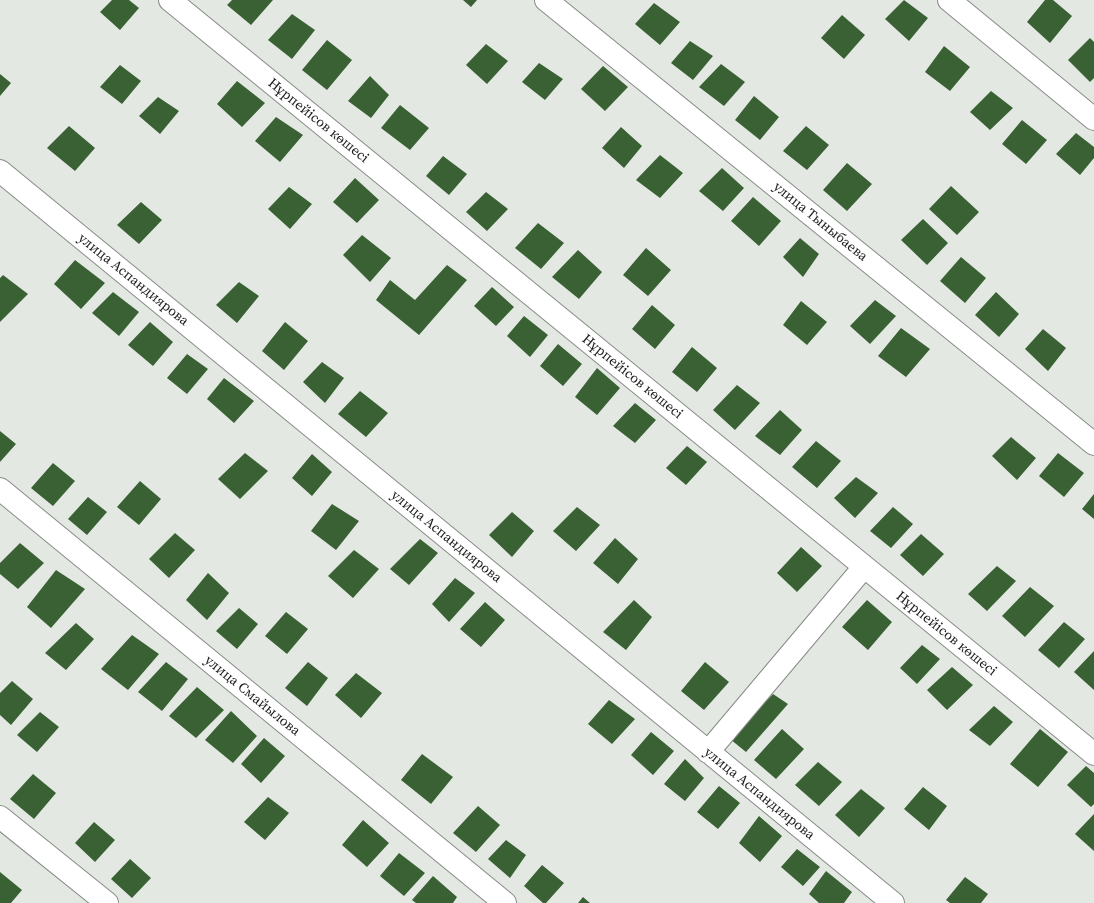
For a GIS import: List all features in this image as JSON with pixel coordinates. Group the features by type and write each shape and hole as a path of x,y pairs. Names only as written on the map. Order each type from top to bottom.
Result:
{"street":[{"name":"Нұрпейісов көшесі","path":"170,0 1094,754"},
{"name":"улица Тыныбаева","path":"546,0 1094,444"},
{"path":"949,0 1094,119"},
{"name":"улица Аспандиярова","path":"0,171 893,903"},
{"name":"улица Смайылова","path":"0,490 505,903"},
{"path":"708,752 864,567"},
{"path":"0,817 106,903"}],"building":[{"path":"112,0 129,0 139,8 120,30 100,12"},
{"path":"232,0 273,0 251,25 227,5"},
{"path":"463,0 477,0 471,7"},
{"path":"904,0 928,18 909,41 885,19"},
{"path":"1045,0 1053,0 1072,16 1050,43 1027,22"},
{"path":"654,3 680,22 660,45 635,24"},
{"path":"292,14 315,30 292,59 268,40"},
{"path":"842,15 865,35 844,59 821,38"},
{"path":"1090,38 1094,42 1094,78 1090,82 1068,60"},
{"path":"327,40 352,60 327,90 302,70"},
{"path":"690,41 713,56 693,80 671,63"},
{"path":"486,44 508,61 487,84 466,65"},
{"path":"944,46 970,67 950,91 925,72"},
{"path":"539,63 563,79 545,100 522,82"},
{"path":"721,64 745,82 724,106 699,87"},
{"path":"120,65 141,81 122,104 100,87"},
{"path":"603,66 628,87 605,111 581,89"},
{"path":"0,74 11,83 0,96"},
{"path":"370,76 389,95 371,118 348,101"},
{"path":"237,81 265,103 242,127 217,104"},
{"path":"991,91 1013,108 990,130 970,112"},
{"path":"754,96 779,117 760,140 735,120"},
{"path":"158,97 179,111 160,134 139,116"},
{"path":"400,105 429,128 410,150 381,128"},
{"path":"276,117 303,135 280,162 255,141"},
{"path":"1022,120 1047,140 1026,164 1002,144"},
{"path":"69,126 95,148 75,171 47,148"},
{"path":"806,126 829,145 807,170 783,151"},
{"path":"621,127 642,146 624,168 602,148"},
{"path":"1076,133 1094,147 1094,158 1080,175 1056,154"},
{"path":"660,155 683,173 660,198 636,180"},
{"path":"443,156 467,174 449,195 426,176"},
{"path":"847,163 872,184 847,211 823,190"},
{"path":"722,168 744,188 723,211 699,191"},
{"path":"355,178 379,200 357,223 333,202"},
{"path":"951,186 979,212 957,235 929,209"},
{"path":"289,187 312,204 290,229 268,209"},
{"path":"486,192 508,209 487,231 466,212"},
{"path":"753,197 781,221 759,246 731,221"},
{"path":"141,202 162,220 139,244 117,225"},
{"path":"923,219 948,243 927,265 901,240"},
{"path":"538,223 564,243 541,269 515,248"},
{"path":"362,235 391,258 370,282 343,255"},
{"path":"800,238 819,254 803,277 783,257"},
{"path":"646,248 671,270 648,296 623,275"},
{"path":"578,250 602,272 579,299 552,277"},
{"path":"961,257 986,278 965,303 940,281"},
{"path":"75,260 105,283 81,309 54,284"},
{"path":"447,265 467,280 419,335 376,300 390,280 415,300"},
{"path":"3,275 28,294 0,322 0,278"},
{"path":"239,282 259,296 237,323 216,305"},
{"path":"492,287 514,307 496,326 474,306"},
{"path":"113,292 139,312 119,336 92,313"},
{"path":"996,292 1019,314 999,337 975,315"},
{"path":"875,300 896,316 870,344 850,326"},
{"path":"801,301 827,322 807,345 783,325"},
{"path":"652,305 675,325 655,349 632,329"},
{"path":"524,316 548,335 530,357 507,336"},
{"path":"150,322 173,342 153,366 128,345"},
{"path":"285,322 308,341 284,370 262,351"},
{"path":"901,328 930,349 906,377 878,356"},
{"path":"1043,329 1066,348 1048,371 1025,349"},
{"path":"558,344 582,364 563,386 540,366"},
{"path":"692,347 717,368 697,392 672,372"},
{"path":"187,354 208,369 187,394 167,378"},
{"path":"322,362 344,378 325,403 303,382"},
{"path":"597,368 620,388 597,415 575,397"},
{"path":"224,378 254,401 234,423 207,399"},
{"path":"737,385 760,403 735,430 713,410"},
{"path":"360,391 388,413 366,437 338,414"},
{"path":"635,403 656,420 635,443 613,426"},
{"path":"780,410 802,430 780,455 755,436"},
{"path":"0,431 16,444 0,462"},
{"path":"1011,437 1036,458 1017,480 992,456"},
{"path":"816,441 841,461 817,488 792,467"},
{"path":"687,446 707,462 686,485 666,468"},
{"path":"245,453 268,471 240,499 218,479"},
{"path":"1058,453 1084,473 1064,497 1039,476"},
{"path":"312,454 332,472 312,496 292,478"},
{"path":"53,463 75,481 53,506 31,488"},
{"path":"856,477 878,493 855,518 834,498"},
{"path":"140,481 161,499 139,525 117,507"},
{"path":"1094,494 1094,519 1082,509"},
{"path":"88,497 107,512 87,535 68,519"},
{"path":"332,504 359,521 336,550 311,531"},
{"path":"577,507 600,525 576,551 553,531"},
{"path":"893,507 913,524 891,548 870,531"},
{"path":"512,512 534,531 512,557 489,535"},
{"path":"175,533 195,550 169,578 149,559"},
{"path":"921,534 944,554 923,576 900,555"},
{"path":"615,538 638,559 618,584 593,563"},
{"path":"420,539 438,553 409,585 390,569"},
{"path":"20,543 44,563 18,589 0,574 0,563"},
{"path":"801,547 822,566 797,592 777,573"},
{"path":"354,550 379,569 353,598 328,576"},
{"path":"997,566 1016,581 987,611 968,594"},
{"path":"56,570 85,589 51,628 27,607"},
{"path":"208,573 229,593 207,620 186,600"},
{"path":"455,578 475,593 449,622 432,604"},
{"path":"1030,587 1054,606 1025,637 1002,616"},
{"path":"634,600 652,617 626,650 603,632"},
{"path":"867,600 892,622 868,650 842,627"},
{"path":"485,602 505,620 481,647 460,629"},
{"path":"239,608 258,624 237,649 216,631"},
{"path":"286,612 308,629 287,654 265,636"},
{"path":"1064,622 1085,639 1059,668 1038,650"},
{"path":"76,623 94,639 66,670 45,653"},
{"path":"132,635 159,654 128,690 101,669"},
{"path":"922,645 940,659 917,684 900,668"},
{"path":"1094,651 1094,690 1074,672"},
{"path":"166,662 188,679 162,711 138,692"},
{"path":"308,662 328,678 307,706 285,688"},
{"path":"705,662 729,682 704,710 681,691"},
{"path":"952,667 973,685 947,710 927,690"},
{"path":"356,673 382,693 361,718 335,695"},
{"path":"12,681 33,699 11,725 0,715 0,693"},
{"path":"197,687 224,710 196,738 169,716"},
{"path":"773,694 788,704 746,752 730,739"},
{"path":"609,700 635,719 612,744 588,724"},
{"path":"994,706 1013,722 990,746 969,730"},
{"path":"231,711 257,736 233,763 205,740"},
{"path":"40,712 59,727 37,752 17,735"},
{"path":"782,729 804,749 776,779 754,760"},
{"path":"1040,729 1068,752 1038,787 1010,764"},
{"path":"651,732 674,751 653,775 631,755"},
{"path":"264,738 285,756 261,783 241,764"},
{"path":"422,754 453,777 431,804 401,780"},
{"path":"685,759 704,778 685,801 664,784"},
{"path":"818,762 842,782 819,806 795,785"},
{"path":"1086,766 1094,773 1094,804 1091,807 1067,785"},
{"path":"33,774 56,793 34,819 10,799"},
{"path":"719,786 740,803 718,829 697,812"},
{"path":"923,787 947,806 929,830 904,809"},
{"path":"861,789 885,808 859,837 835,815"},
{"path":"268,797 289,813 265,840 244,822"},
{"path":"478,806 500,825 476,852 453,833"},
{"path":"1094,814 1094,851 1075,834"},
{"path":"759,816 782,836 760,862 739,843"},
{"path":"363,820 389,843 367,867 342,845"},
{"path":"94,822 115,840 95,862 75,843"},
{"path":"506,840 526,855 510,878 488,859"},
{"path":"797,849 820,867 803,886 781,867"},
{"path":"399,853 425,873 404,896 380,876"},
{"path":"130,859 151,878 132,898 111,879"},
{"path":"542,865 564,883 546,903 543,903 524,886"},
{"path":"826,871 852,892 844,903 819,903 809,894"},
{"path":"0,872 22,890 11,903 0,903"},
{"path":"433,876 457,897 453,903 416,903 412,900"},
{"path":"965,877 988,894 981,903 950,903 946,900"},
{"path":"583,897 590,903 578,903"}]}
